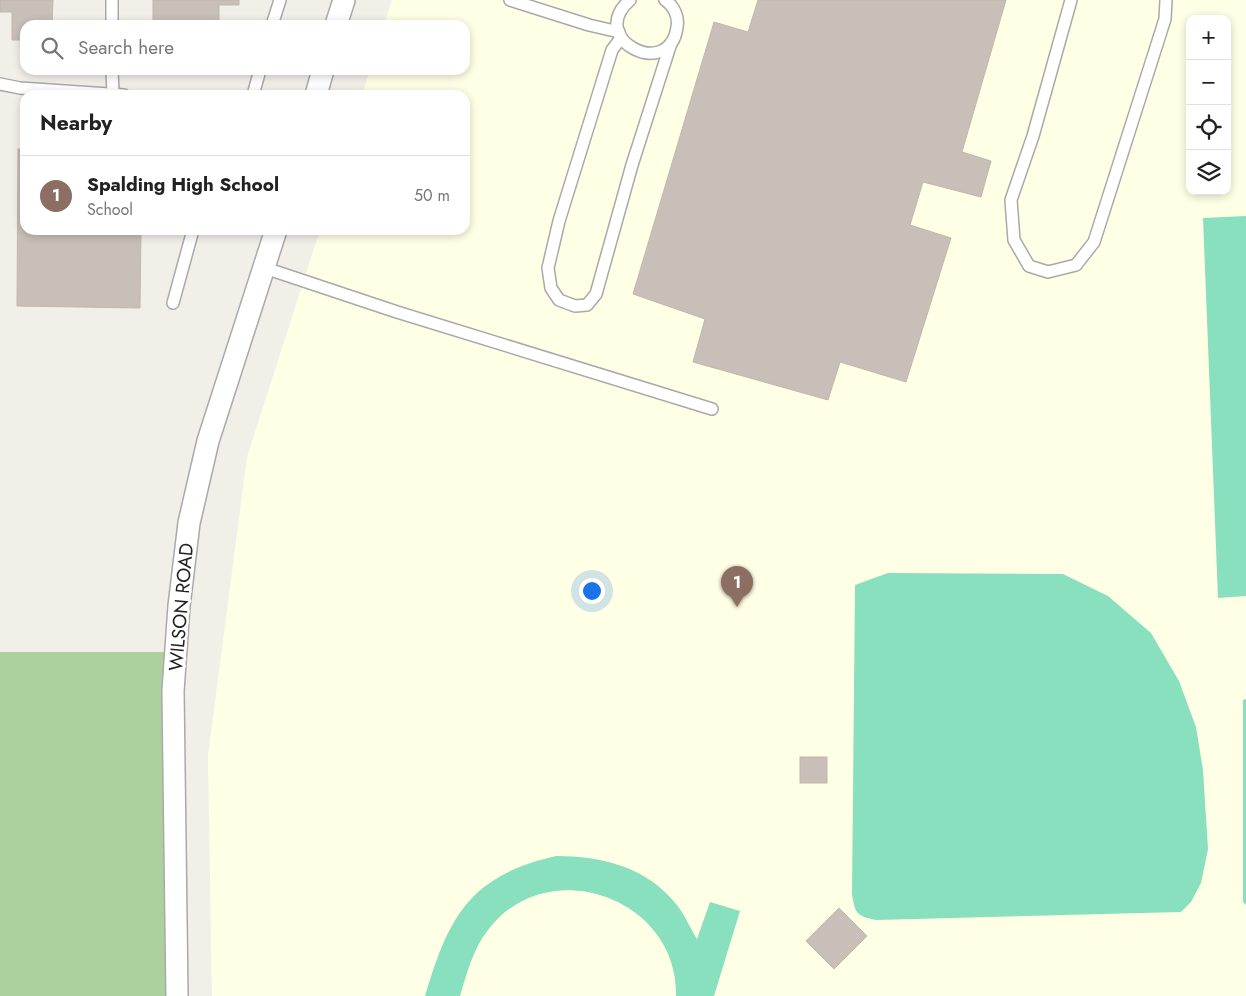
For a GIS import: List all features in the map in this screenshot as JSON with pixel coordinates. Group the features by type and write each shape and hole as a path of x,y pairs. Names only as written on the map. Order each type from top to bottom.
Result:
{"street":[{"path":"338,20 344,0"},
{"path":"317,90 322,75"},
{"name":"WILSON ROAD","path":"177,996 173,691 179,606 189,523 208,441 275,235"}],"lane":[{"path":"112,0 112,20"},
{"path":"274,20 280,0"},
{"path":"510,0 620,35 636,51 645,54 655,53 671,42"},
{"path":"630,0 619,15 620,35 612,50 559,221 548,268 551,288 559,300 575,306 587,305 596,294 632,165 671,42 678,26 674,9 665,0"},
{"path":"1071,0 1033,136 1011,200 1014,240 1029,266 1048,272 1076,265 1094,242 1165,19 1166,0"},
{"path":"113,75 118,90"},
{"path":"254,90 259,75"},
{"path":"0,84 20,88 48,90"},
{"path":"173,303 192,235"},
{"path":"265,268 397,312 712,409"}],"shaded area":[{"path":"392,0 1246,0 1246,996 212,996 208,756 247,457 318,235 470,235 470,90 364,90 368,75 470,75 470,20 386,20"}],"green space":[{"path":"1246,216 1246,596 1218,598 1203,218"},
{"path":"888,573 1063,574 1108,596 1151,633 1179,681 1196,727 1203,770 1208,849 1201,883 1191,902 1181,912 876,920 864,917 858,913 854,906 852,894 855,585"},
{"path":"0,652 177,652 174,996 0,996"},
{"path":"1246,699 1246,905 1243,902 1243,700"},
{"path":"556,856 607,861 623,866 652,881 677,905 697,939 710,902 740,911 714,996 676,996 671,962 656,933 633,911 605,897 574,890 543,893 513,906 488,930 478,945 460,996 425,996 443,943 454,922 467,904 483,888 502,875 526,864"}],"building":[{"path":"0,0 53,0 52,20 20,20 20,40 12,40 12,12 0,12"},
{"path":"153,0 239,0 239,5 219,5 219,20 153,20"},
{"path":"758,0 1006,0 962,152 991,161 981,197 923,182 910,225 951,238 906,382 840,362 828,400 693,362 705,319 633,294 714,22 748,32"},
{"path":"18,149 20,149 20,235 141,235 140,308 17,306"},
{"path":"800,757 827,757 827,783 800,783"},
{"path":"839,908 867,936 834,969 806,941"}],"place":[{"name":"Spalding High School","path":"737,607"}]}
